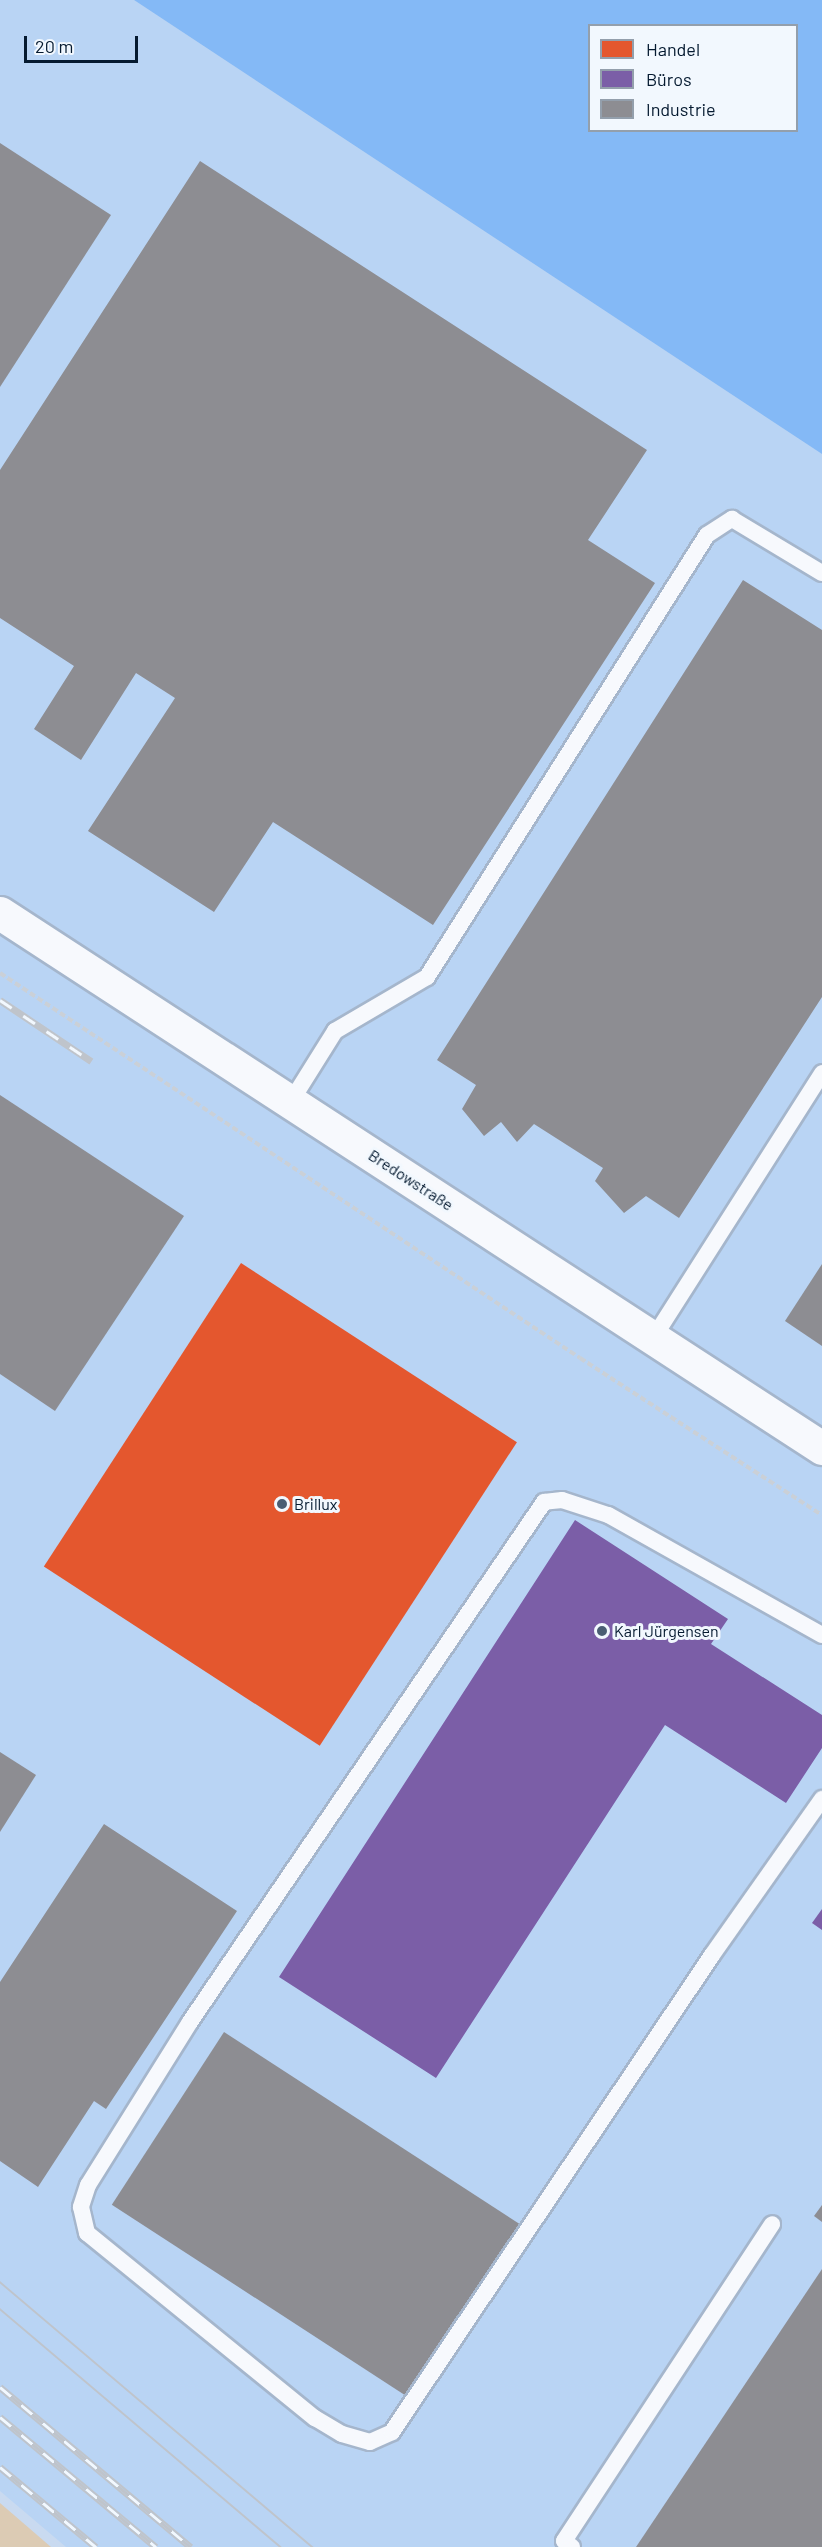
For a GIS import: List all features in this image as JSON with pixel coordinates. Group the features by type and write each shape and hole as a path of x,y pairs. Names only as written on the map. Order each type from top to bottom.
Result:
{"street":[{"name":"Bredowstraße","path":"0,913 654,1336 822,1448"}],"lane":[{"path":"290,1102 335,1031 427,977 707,535 732,519 822,573"},
{"path":"654,1336 822,1072"},
{"path":"822,1635 608,1515 562,1500 544,1502 190,2022 88,2185 81,2207 87,2233 315,2418 342,2434 370,2442 392,2432 712,1955 822,1799"},
{"path":"572,2547 564,2541 772,2224"}],"path":[{"path":"0,973 580,1358 822,1515"}],"shaded area":[{"path":"0,0 134,0 822,454 822,2547 66,2547 0,2491"},
{"path":"0,2503 51,2547 0,2547"}],"water":[{"path":"134,0 822,0 822,454"}],"building: Handel":[{"name":"Brillux","path":"241,1263 517,1442 320,1746 44,1567"}],"building: Büros":[{"path":"575,1520 728,1619 711,1644 822,1715 822,1748 786,1803 665,1725 436,2078 279,1977"},
{"path":"822,1909 822,1930 812,1923"}],"building: Industrie":[{"path":"0,143 111,215 0,387"},
{"path":"200,161 647,450 588,540 655,583 433,925 273,822 214,912 88,831 175,698 136,673 81,760 34,729 74,666 0,618 0,470"},
{"path":"743,580 822,630 822,997 679,1218 646,1196 624,1213 595,1181 603,1168 534,1124 517,1142 501,1122 484,1136 462,1109 476,1085 437,1060"},
{"path":"0,1095 184,1216 55,1411 0,1374"},
{"path":"822,1264 822,1346 785,1321"},
{"path":"0,1752 36,1775 0,1832"},
{"path":"104,1824 237,1911 106,2109 94,2101 38,2187 0,2161 0,1982"},
{"path":"224,2032 519,2224 407,2396 112,2205"},
{"path":"822,2205 822,2222 814,2216"},
{"path":"822,2269 822,2547 636,2547"}],"tram line":[{"path":"0,2282 313,2547"},
{"path":"0,2309 281,2547"}],"railway":[{"path":"0,1000 91,1061"},
{"path":"0,2387 191,2547"},
{"path":"0,2417 156,2547"},
{"path":"0,2467 96,2547"}],"place":[{"name":"Brillux","path":"282,1504"},
{"name":"Karl Jürgensen","path":"602,1631"}]}
